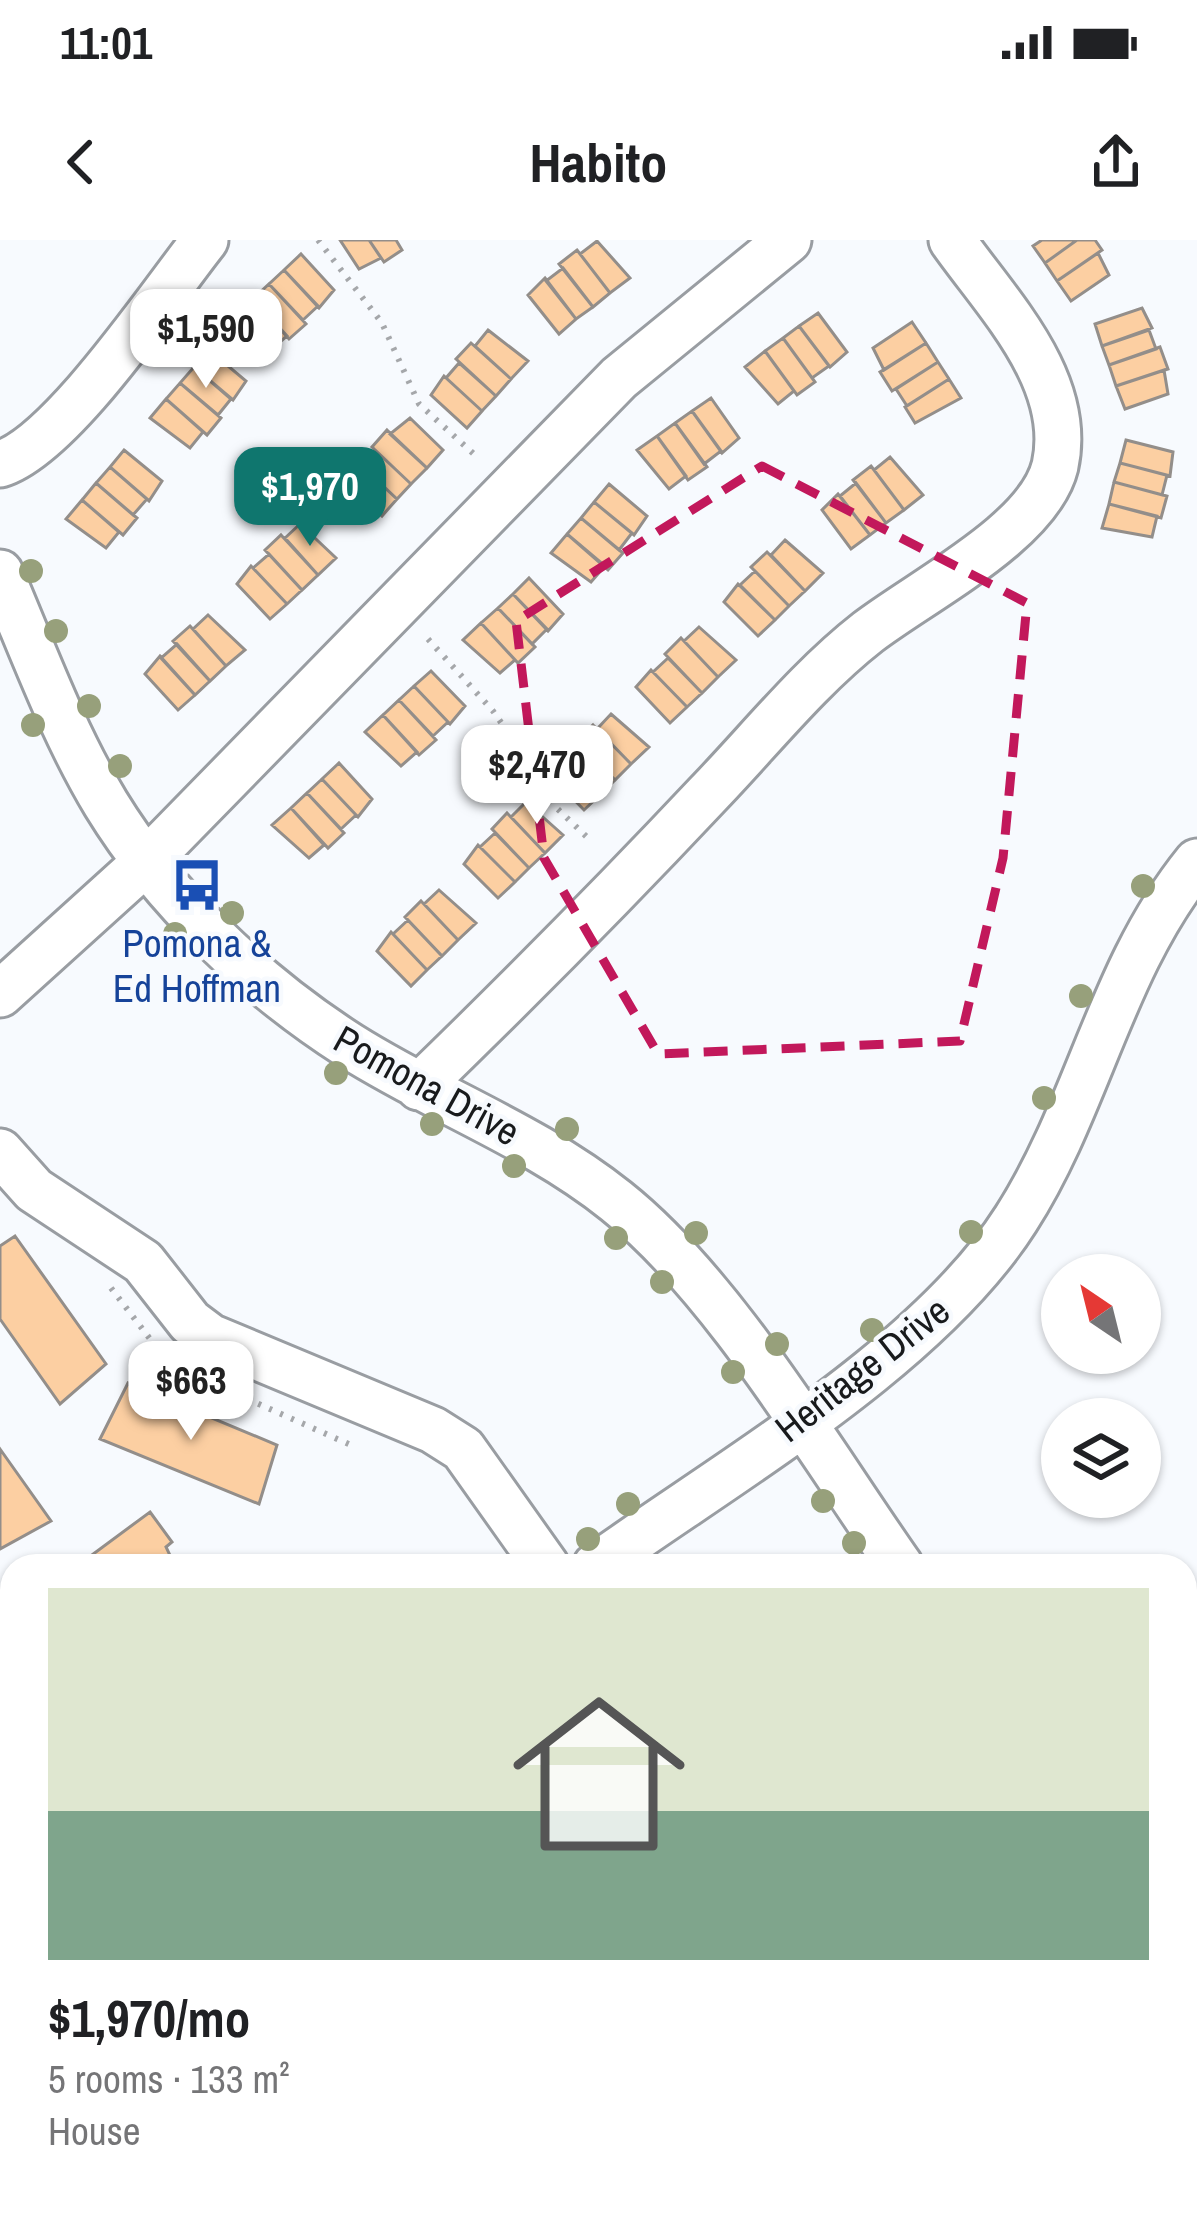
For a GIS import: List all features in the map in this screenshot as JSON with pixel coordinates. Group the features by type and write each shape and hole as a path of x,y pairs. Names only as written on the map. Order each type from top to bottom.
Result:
{"street":[{"path":"0,464 16,460 52,432 205,240"},
{"path":"0,994 146,861 619,378 788,240"},
{"path":"419,1087 553,957 849,647 1041,504 1055,463 1055,415 1043,369 952,240"},
{"name":"Pomona Drive","path":"0,572 68,735 146,861 242,961 291,1004 419,1087 559,1160 616,1201 693,1277 892,1554"},
{"name":"Heritage Drive","path":"613,1554 935,1317 1014,1222 1046,1169 1140,944 1197,862"},
{"path":"0,1152 34,1190 143,1262 190,1322 211,1337 433,1430 463,1449 537,1554"}],"path":[{"path":"318,240 382,323 419,404 476,456"},
{"path":"428,639 493,712 524,755 540,792 591,841"}],"highlighted area":[{"path":"762,466 1027,603 1003,858 960,1041 658,1054 544,858 516,621"}],"building":[{"path":"340,240 369,240 381,258 359,269"},
{"path":"369,240 396,240 402,250 384,262"},
{"path":"1042,240 1077,240 1045,263 1033,246"},
{"path":"1077,240 1095,240 1102,250 1057,281 1045,263"},
{"path":"597,241 630,278 610,293 580,254"},
{"path":"577,250 610,293 593,307 559,264"},
{"path":"1098,253 1109,275 1071,301 1057,281"},
{"path":"301,254 334,290 319,308 284,270"},
{"path":"563,268 593,307 576,319 546,281"},
{"path":"284,270 318,306 303,320 269,284"},
{"path":"545,278 576,319 559,334 528,295"},
{"path":"269,284 306,324 289,339 253,299"},
{"path":"253,299 287,336 271,350 235,316"},
{"path":"1142,308 1152,328 1102,346 1095,324"},
{"path":"818,313 847,352 830,367 799,326"},
{"path":"912,322 926,343 884,370 873,348"},
{"path":"799,326 829,366 812,378 783,338"},
{"path":"488,330 528,361 511,379 475,346"},
{"path":"1149,330 1156,349 1109,365 1102,346"},
{"path":"783,338 815,382 797,395 765,351"},
{"path":"471,343 511,379 496,396 456,359"},
{"path":"926,343 938,362 892,391 880,372"},
{"path":"1160,347 1168,369 1116,386 1109,365"},
{"path":"209,350 246,381 233,400 194,367"},
{"path":"765,351 794,391 778,404 745,367"},
{"path":"938,362 949,379 907,406 896,389"},
{"path":"459,363 496,396 482,411 446,378"},
{"path":"194,367 231,399 218,415 180,383"},
{"path":"1164,370 1168,394 1125,409 1116,386"},
{"path":"444,376 482,411 467,428 431,395"},
{"path":"949,379 961,398 915,423 905,407"},
{"path":"180,383 221,418 207,435 166,399"},
{"path":"711,398 739,438 722,453 692,411"},
{"path":"166,399 203,432 190,448 150,418"},
{"path":"692,411 721,451 704,464 675,423"},
{"path":"410,418 443,450 427,468 390,434"},
{"path":"675,423 707,467 688,480 657,436"},
{"path":"387,430 427,468 411,484 372,447"},
{"path":"657,436 686,476 669,489 637,450"},
{"path":"1126,440 1173,452 1170,476 1120,463"},
{"path":"124,450 162,481 149,501 110,467"},
{"path":"375,450 411,484 397,499 361,465"},
{"path":"890,457 923,495 904,510 874,470"},
{"path":"1120,463 1167,475 1162,495 1114,482"},
{"path":"359,464 397,499 382,516 346,482"},
{"path":"871,466 904,510 886,523 853,480"},
{"path":"110,467 147,499 133,515 96,483"},
{"path":"1114,482 1167,496 1161,518 1109,504"},
{"path":"96,483 137,518 123,535 82,500"},
{"path":"856,483 886,523 870,535 840,496"},
{"path":"609,484 647,516 634,535 594,502"},
{"path":"838,494 870,535 851,549 822,510"},
{"path":"82,500 119,532 106,548 66,519"},
{"path":"594,502 632,533 619,550 581,518"},
{"path":"1109,504 1157,516 1152,537 1102,528"},
{"path":"581,518 623,553 608,570 567,534"},
{"path":"300,524 336,558 318,575 285,538"},
{"path":"567,534 605,566 591,582 551,553"},
{"path":"281,535 318,575 302,590 265,550"},
{"path":"785,540 823,573 805,591 771,555"},
{"path":"767,552 805,591 789,606 751,567"},
{"path":"269,554 302,590 287,604 253,568"},
{"path":"251,566 287,604 270,619 237,584"},
{"path":"755,571 789,606 775,620 740,585"},
{"path":"529,578 563,614 548,631 513,594"},
{"path":"738,584 775,620 758,636 724,602"},
{"path":"513,594 547,629 532,644 498,608"},
{"path":"498,608 535,647 518,663 481,623"},
{"path":"208,615 245,650 226,666 193,629"},
{"path":"481,623 515,660 500,673 463,640"},
{"path":"190,626 226,666 210,681 173,641"},
{"path":"699,627 736,660 718,677 684,641"},
{"path":"681,638 718,677 702,693 665,654"},
{"path":"177,644 210,681 195,695 161,658"},
{"path":"160,656 195,695 178,710 145,674"},
{"path":"668,658 702,693 687,707 653,672"},
{"path":"651,670 687,707 670,723 636,687"},
{"path":"431,671 465,706 450,724 414,686"},
{"path":"414,686 448,722 433,736 399,700"},
{"path":"399,700 436,740 419,755 383,715"},
{"path":"611,714 649,747 631,764 597,729"},
{"path":"383,715 417,752 401,766 365,732"},
{"path":"593,725 631,764 615,780 577,741"},
{"path":"581,745 615,780 601,794 566,759"},
{"path":"564,757 601,794 584,810 550,775"},
{"path":"339,763 372,799 358,817 322,779"},
{"path":"322,779 356,815 341,829 307,793"},
{"path":"307,793 344,833 328,848 291,808"},
{"path":"526,802 563,835 545,853 511,817"},
{"path":"291,808 324,845 309,858 272,825"},
{"path":"507,813 545,853 529,868 492,829"},
{"path":"495,833 529,868 515,882 480,847"},
{"path":"478,845 515,882 498,898 464,864"},
{"path":"439,890 476,923 458,940 424,904"},
{"path":"421,901 458,940 442,956 405,917"},
{"path":"408,920 442,956 427,970 393,934"},
{"path":"391,932 427,970 411,986 377,951"},
{"path":"15,1236 106,1364 60,1404 0,1319 0,1246"},
{"path":"128,1383 277,1445 259,1504 100,1439"},
{"path":"0,1449 51,1521 0,1549"},
{"path":"150,1512 172,1542 166,1547 169,1554 93,1554"}],"place":[{"name":"Pomona & Ed Hoffman","path":"197,885"}]}
